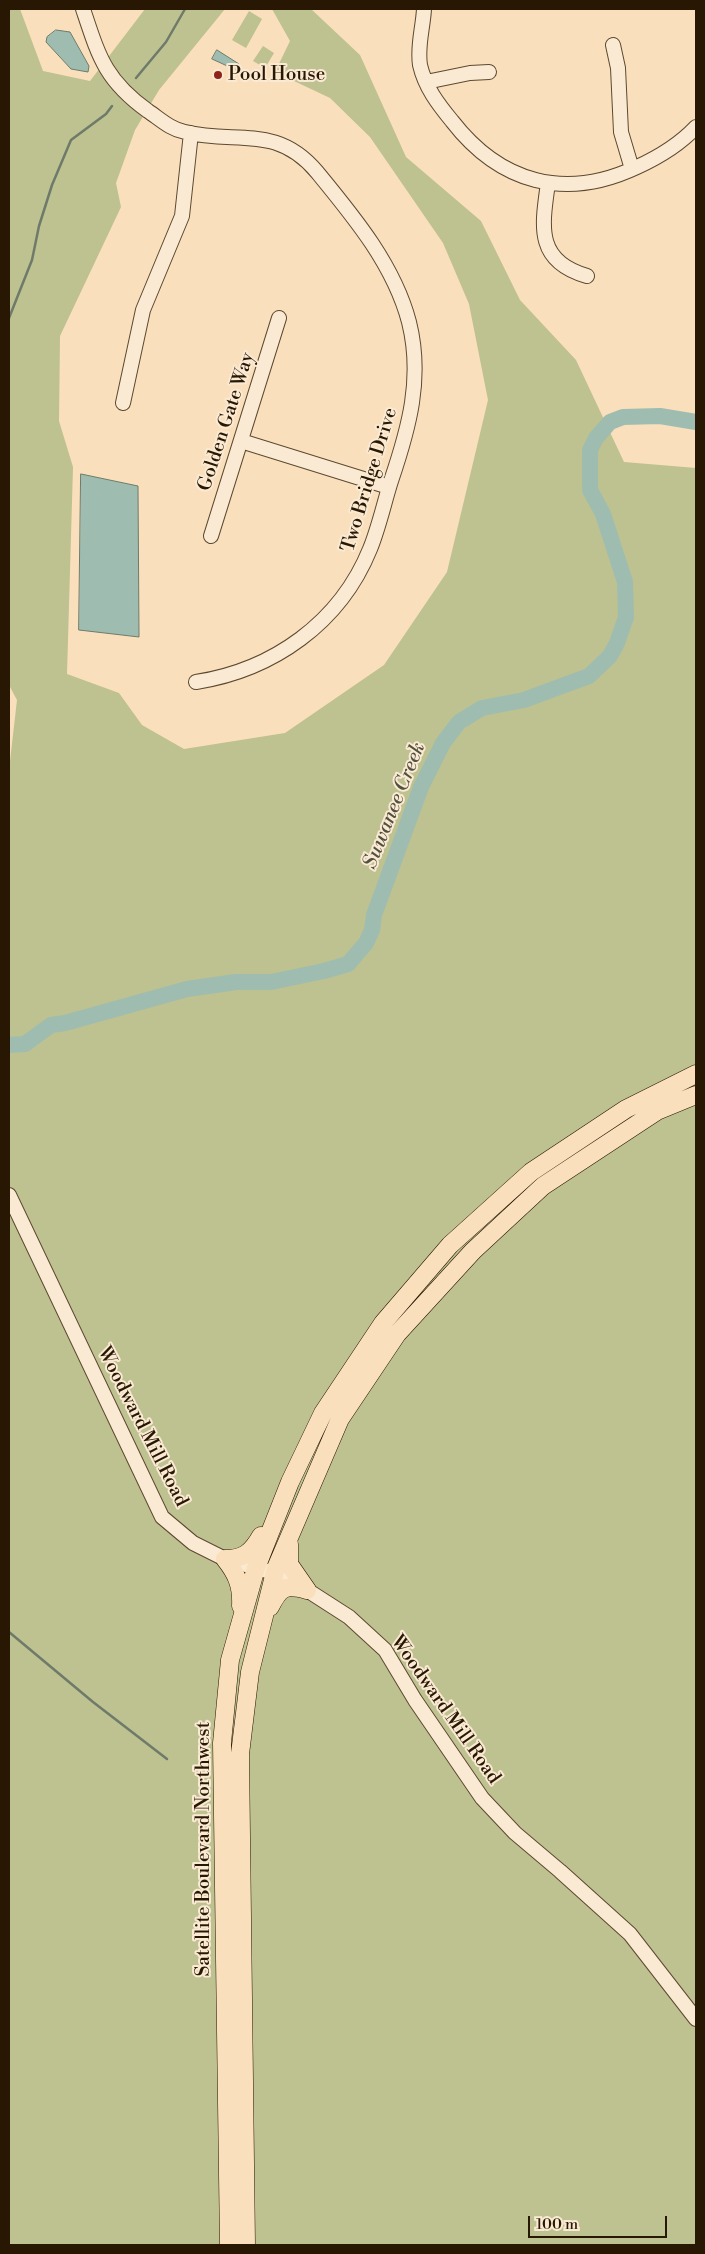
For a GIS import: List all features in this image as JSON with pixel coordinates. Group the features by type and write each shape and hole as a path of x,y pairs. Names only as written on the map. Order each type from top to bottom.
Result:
{"main road":[{"name":"Satellite Boulevard Northwest","path":"229,2245 222,1743 230,1660 256,1568 290,1482 323,1414 383,1322 450,1245 531,1172 626,1108 696,1074"},
{"name":"Satellite Boulevard Northwest","path":"246,2245 240,1754 250,1672 274,1573 340,1419 397,1334 473,1251 543,1186 657,1111 696,1094"},
{"path":"225,1559 238,1559 247,1555 256,1546 290,1482"},
{"path":"289,1537 289,1564 307,1590"},
{"path":"225,1559 237,1574 242,1591 241,1623"},
{"path":"262,1624 277,1594 284,1588 293,1586 307,1590"}],"street":[{"name":"Two Bridge Drive","path":"83,9 100,59 117,85 138,104 166,124 191,133 261,138 280,144 297,154 316,171 384,262 397,288 407,315 413,343 415,372 409,426 389,486 376,535 364,563 348,590 324,619 294,644 268,659 240,671 196,682"},
{"path":"424,9 420,58 426,82 435,99 461,133 482,155 516,174 548,183 590,182 632,169 669,150 696,127"},
{"path":"613,45 618,68 621,132 632,169"},
{"path":"426,82 470,73 489,72"},
{"path":"123,403 143,310 182,216 191,133"},
{"path":"548,183 543,224 546,242 561,264 571,271 587,276"},
{"name":"Golden Gate Way","path":"211,536 280,318"},
{"path":"241,440 389,486"},
{"name":"Woodward Mill Road","path":"9,1195 162,1517 193,1543 225,1559 274,1573 307,1590 349,1617 385,1650 415,1700 482,1798 515,1833 630,1934 696,2019"}],"green space":[{"path":"9,9 20,9 43,71 90,81 145,9 225,9 159,90 135,130 116,183 121,207 60,336 59,421 73,467 67,674 119,693 142,725 184,749 285,733 384,665 447,572 488,400 469,304 443,243 370,137 330,98 275,72 290,41 272,9 311,9 360,55 406,157 481,221 520,300 576,360 624,462 696,468 696,2245 9,2245 9,770 17,700 9,685"},
{"path":"249,11 262,19 246,48 232,40"},
{"path":"263,46 274,53 265,68 253,61"}],"shaded area":[{"path":"56,30 70,32 89,66 88,72 71,69 46,42 47,37"},
{"path":"217,50 239,64 236,70 212,59"},
{"path":"81,474 138,486 139,637 79,630"}],"waterway":[{"path":"136,78 166,42 185,9"},
{"path":"9,318 32,260 39,226 52,185 71,140 106,114 112,106"},
{"name":"Suwanee Creek","path":"9,1045 25,1044 51,1025 65,1023 187,989 236,982 271,982 348,964 366,943 372,930 374,915 421,787 443,743 459,722 482,708 524,700 589,676 610,656 617,643 626,617 625,582 603,514 590,490 590,450 596,438 610,422 623,417 660,416 696,422"},
{"path":"9,1632 93,1702 167,1759"}],"place":[{"name":"Pool House","path":"218,75"}]}
